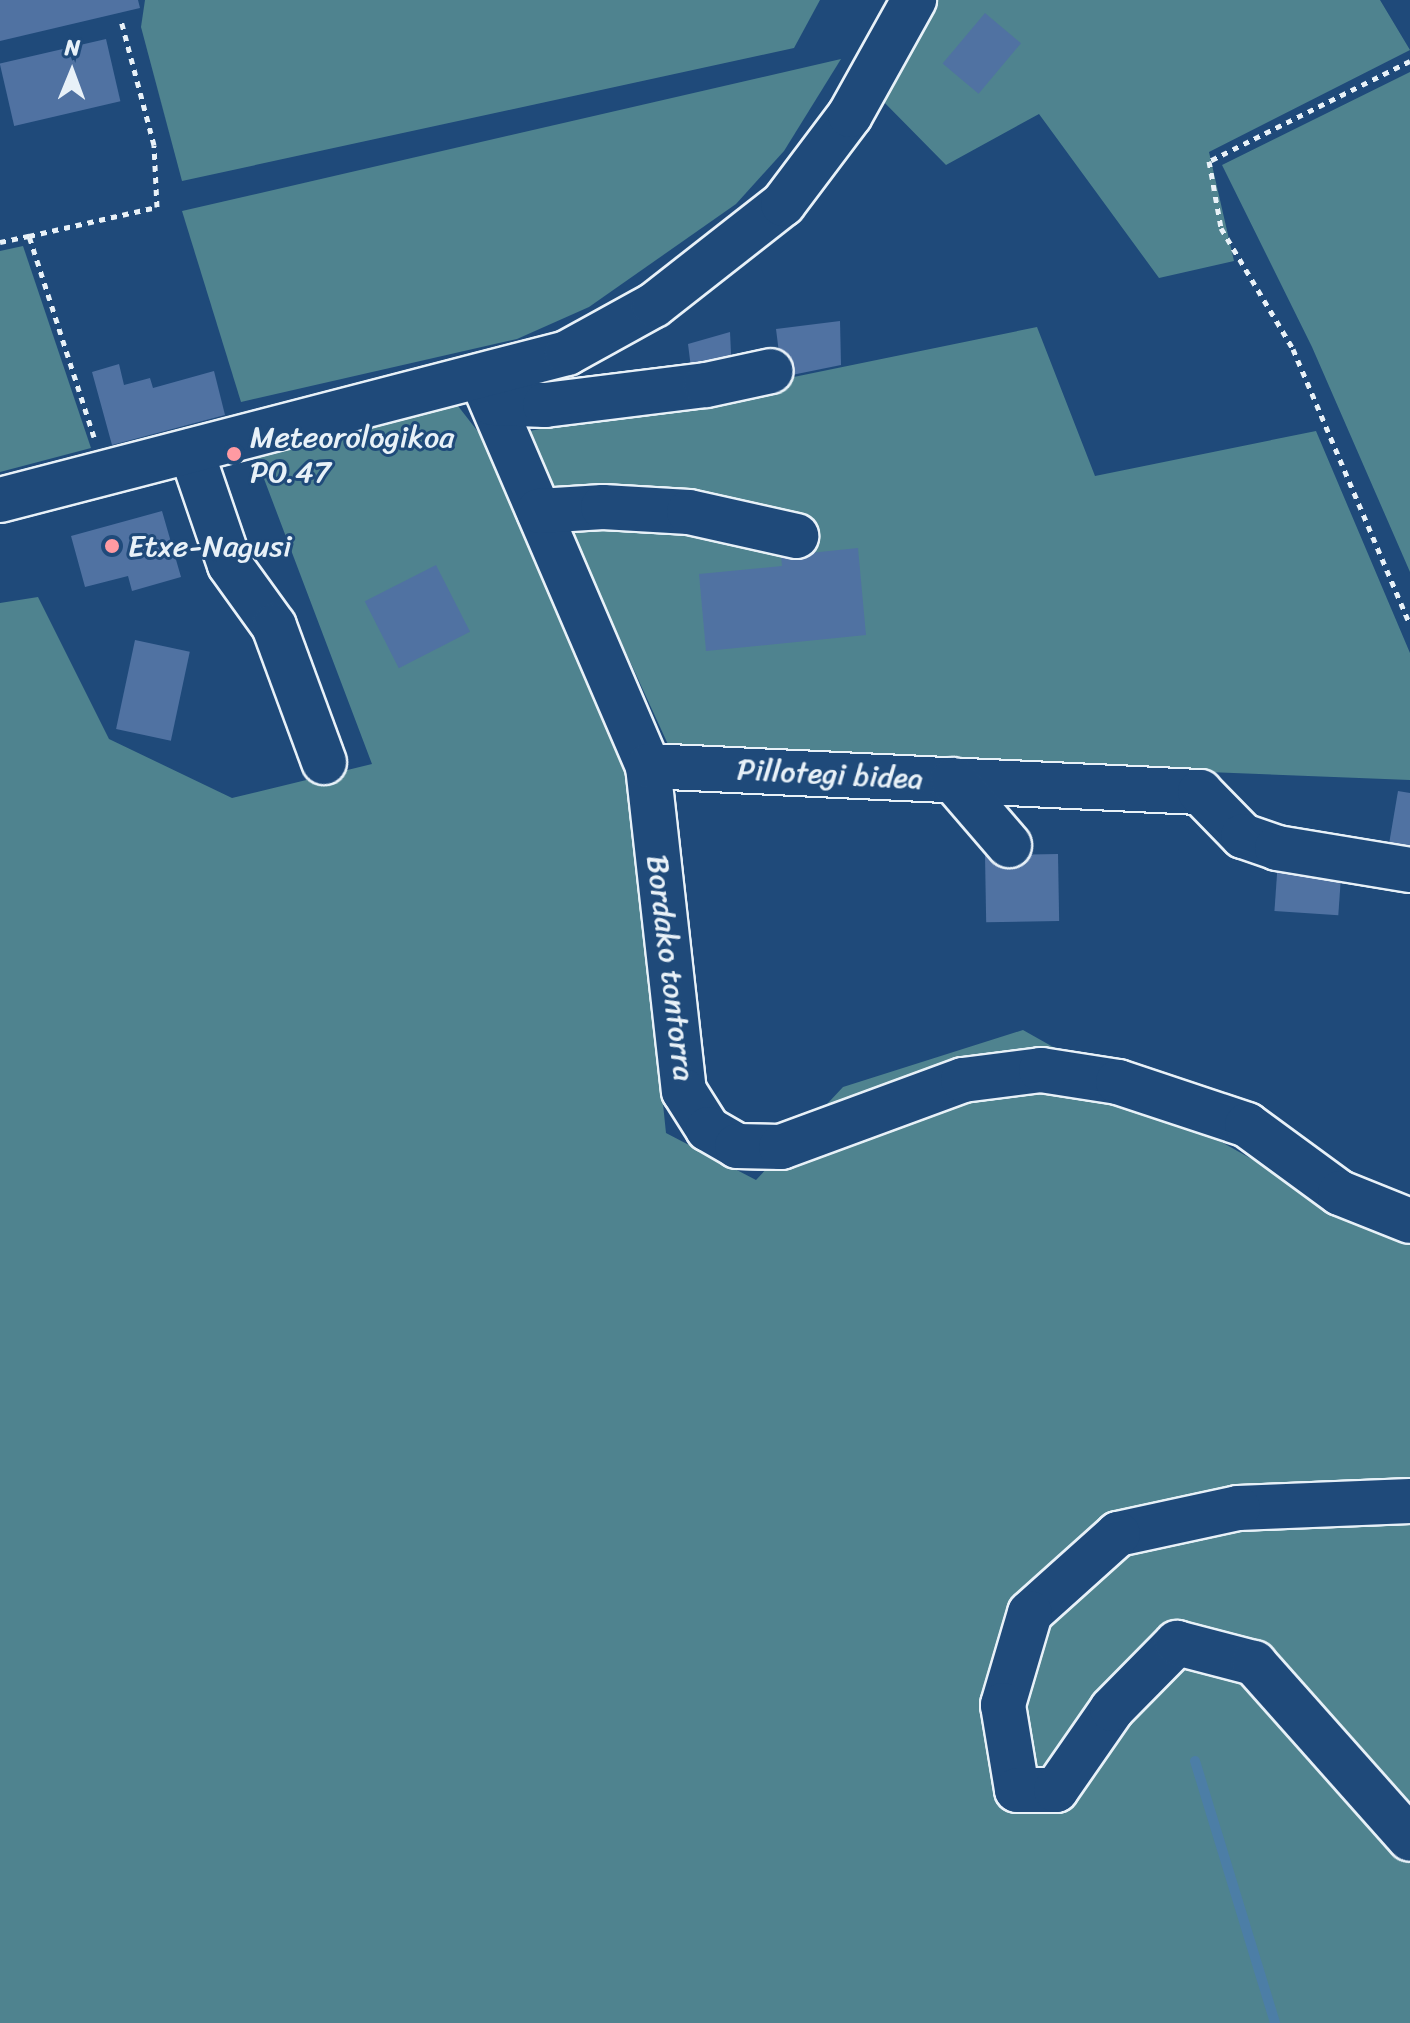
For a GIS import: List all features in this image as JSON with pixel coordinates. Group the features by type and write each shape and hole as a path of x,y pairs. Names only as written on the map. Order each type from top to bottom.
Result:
{"street":[{"path":"0,500 191,451 488,391 567,353 654,305 783,204 850,115 914,0"},
{"path":"488,391 545,405 706,385 771,371"},
{"path":"488,391 648,766"},
{"path":"191,451 230,565 274,626 324,762"},
{"path":"539,511 603,507 689,512 796,536"},
{"name":"Pillotegi bidea","path":"648,766 1200,792 1243,836 1277,848 1410,870"},
{"name":"Bordako tontorra","path":"648,766 684,1091 708,1129 737,1146 781,1147 963,1080 1041,1070 1118,1082 1247,1125 1340,1193 1410,1221"},
{"path":"953,780 989,816 1009,845"},
{"path":"1410,1501 1238,1508 1118,1534 1030,1613 1003,1705 1017,1790 1056,1790 1112,1709 1177,1643 1254,1663 1410,1839"}],"path":[{"path":"0,242 157,207 154,145 121,20"},
{"path":"1410,61 1209,161 1221,228 1293,349 1410,624"},
{"path":"29,236 106,472"}],"green space":[{"path":"145,0 820,0 794,48 182,181 141,27"},
{"path":"934,0 1380,0 1410,50 1209,152 1234,261 1159,278 1039,114 946,165 876,94"},
{"path":"841,59 784,151 736,204 589,307 517,339 241,402 182,211"},
{"path":"1410,72 1410,572 1312,347 1222,165"},
{"path":"23,246 91,448 0,472 0,251"},
{"path":"1037,327 1095,476 1316,431 1410,653 1410,780 671,751 525,432"},
{"path":"458,406 511,474 628,764 666,1133 756,1180 843,1087 1023,1030 1333,1205 1410,1232 1410,2023 0,2023 0,603 38,597 109,739 232,798 372,764 255,455"}],"building":[{"path":"0,0 138,0 140,8 0,41"},
{"path":"985,13 1021,43 979,94 943,64"},
{"path":"106,39 120,101 14,126 0,63"},
{"path":"840,321 841,365 782,377 776,329"},
{"path":"730,332 732,374 692,376 688,344"},
{"path":"119,364 124,385 150,378 153,388 214,371 225,415 112,445 92,372"},
{"path":"162,511 181,577 132,591 128,576 85,587 71,536"},
{"path":"858,548 866,635 706,651 699,574 782,566 781,556"},
{"path":"436,565 470,632 399,668 365,601"},
{"path":"135,640 190,652 171,741 116,729"},
{"path":"1398,791 1410,793 1410,860 1387,856"},
{"path":"1058,854 1059,921 986,922 985,855"},
{"path":"1278,860 1342,864 1338,915 1274,911"}],"waterway":[{"path":"1195,1761 1275,2023"}],"place":[{"name":"Meteorologikoa PO.47","path":"234,454"},
{"name":"Etxe-Nagusi","path":"112,546"}]}
